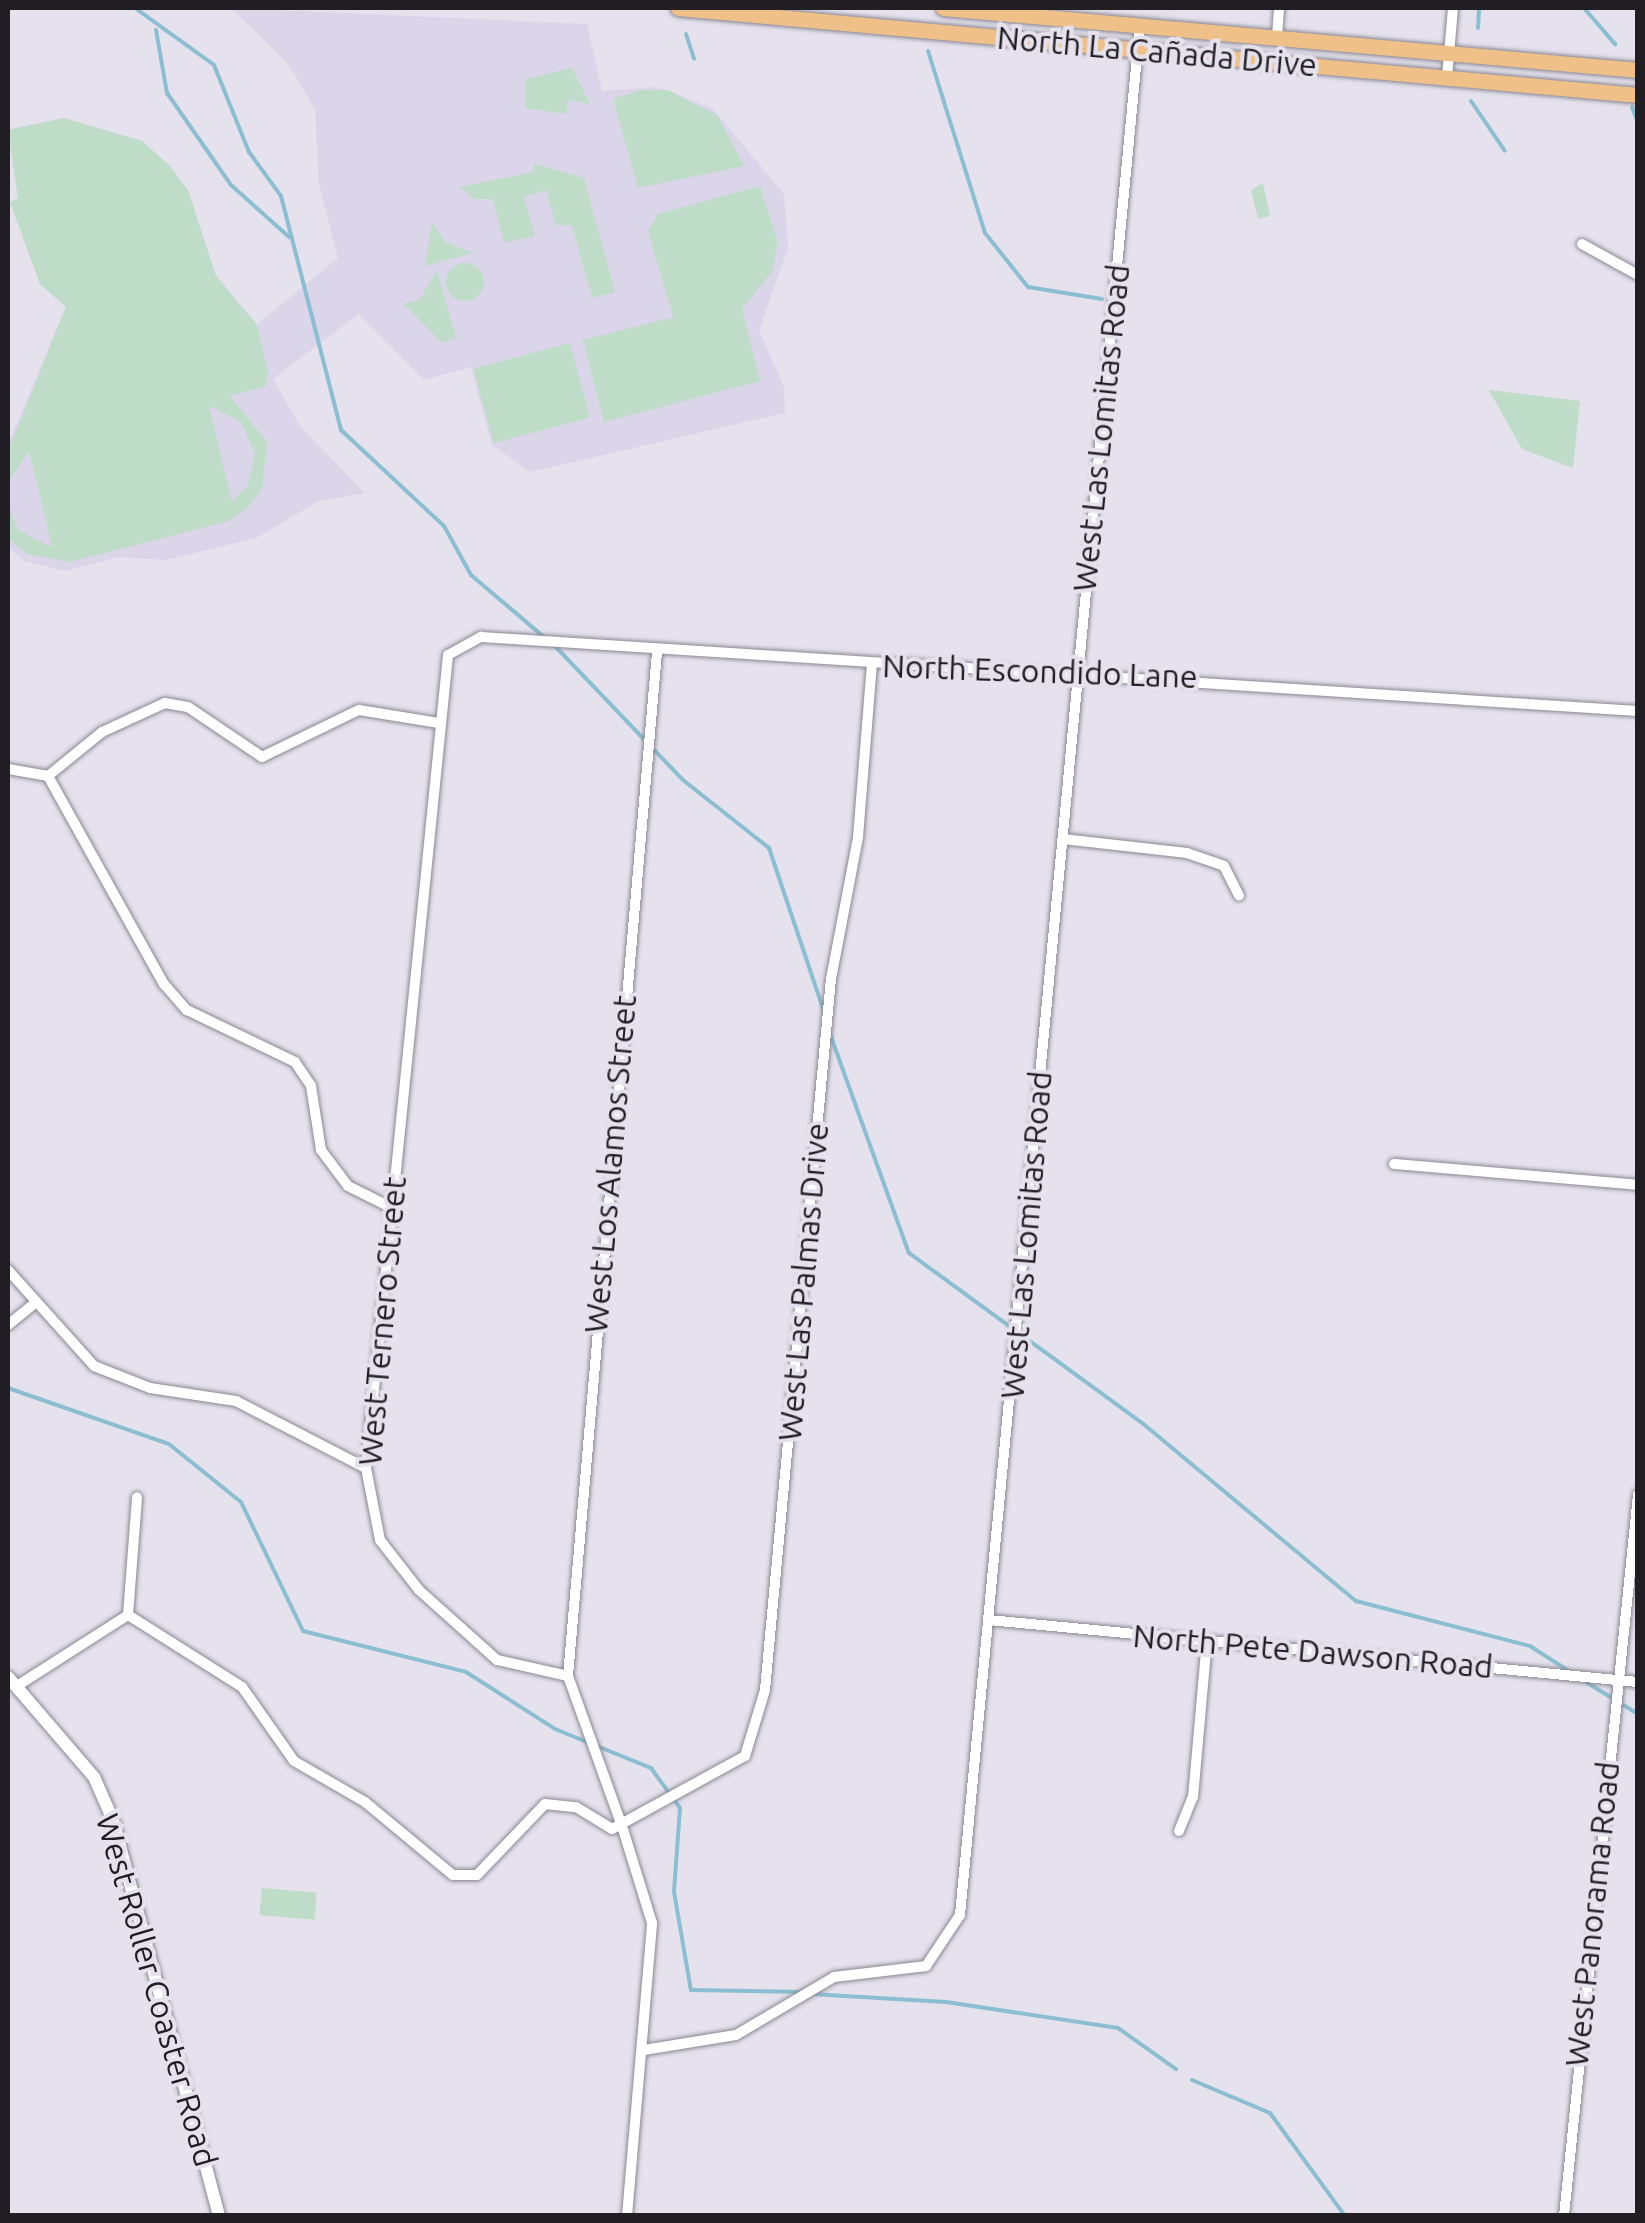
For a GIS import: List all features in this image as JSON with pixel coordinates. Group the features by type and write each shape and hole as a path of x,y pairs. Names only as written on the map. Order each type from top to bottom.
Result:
{"main road":[{"name":"North La Cañada Drive","path":"678,8 817,14 1138,50 1638,95"},
{"name":"North La Cañada Drive","path":"943,8 1010,10 1638,70"}],"street":[{"path":"1277,37 1279,8"},
{"path":"1446,77 1453,8"},
{"name":"West Las Lomitas Road","path":"644,2050 736,2034 821,1982 912,1972 945,1950 962,1904 1140,25"},
{"path":"1582,244 1638,274"},
{"name":"North Escondido Lane","path":"448,655 481,637 657,652 1077,674 1638,711"},
{"name":"West Los Alamos Street","path":"568,1676 657,652"},
{"name":"West Ternero Street","path":"448,655 366,1468 380,1540 419,1590 497,1660 568,1676"},
{"name":"West Las Palmas Drive","path":"622,1826 731,1769 761,1723 832,979 858,838 872,664"},
{"path":"8,770 48,776 102,732 164,703 188,707 262,758 360,710 439,722"},
{"path":"48,776 164,984 198,1016 294,1062 311,1086 321,1150 348,1186 390,1207"},
{"path":"1063,839 1187,852 1224,866 1239,895"},
{"path":"1394,1164 1638,1185"},
{"path":"8,1270 35,1303 119,1379 236,1401 366,1468"},
{"path":"8,1326 35,1303"},
{"name":"West Panorama Road","path":"1564,2216 1638,1494"},
{"path":"128,1615 138,1497"},
{"path":"128,1615 242,1687 294,1760 365,1802 454,1875 477,1874 544,1804 622,1826"},
{"path":"12,1682 128,1615"},
{"name":"North Pete Dawson Road","path":"989,1620 1638,1682"},
{"path":"1179,1831 1193,1797 1207,1640"},
{"path":"568,1676 652,1923 627,2216"},
{"name":"West Roller Coaster Road","path":"12,1682 94,1778 112,1820 219,2216"}],"shaded area":[{"path":"231,8 587,24 602,91 657,87 712,108 784,194 788,248 759,330 784,388 785,413 530,472 492,445 471,367 424,380 359,314 273,379 301,427 365,493 319,501 256,538 166,560 119,557 65,571 25,561 8,547 8,445 66,306 40,284 10,202 18,198 8,130 64,118 142,141 188,190 216,276 257,324 338,258 319,185 315,109 288,64"}],"green space":[{"path":"572,68 590,104 568,100 566,114 525,108 526,79"},
{"path":"640,90 668,90 718,116 744,166 638,188 613,99"},
{"path":"64,118 142,141 169,165 188,190 216,276 257,325 268,373 266,386 230,396 267,442 262,488 248,507 229,521 70,562 27,554 8,537 8,505 18,530 52,547 29,451 8,483 8,452 66,307 40,284 10,202 18,198 8,130","holes":["209,406 241,422 255,453 248,485 232,502"]},
{"path":"535,164 584,178 615,292 592,298 572,226 556,225 546,190 524,197 535,236 504,243 493,199 474,199 460,187 533,172"},
{"path":"1263,183 1270,216 1258,219 1251,190"},
{"path":"760,186 778,242 772,271 742,309 760,381 604,422 583,340 673,317 648,231 658,214"},
{"path":"432,222 445,242 473,253 425,266"},
{"path":"465,263 479,268 484,282 479,296 465,301 451,296 446,282 451,268"},
{"path":"437,270 456,338 442,343 404,304 420,299"},
{"path":"570,343 590,417 493,443 473,369"},
{"path":"1489,390 1580,401 1573,468 1522,449"},
{"path":"262,1888 317,1893 314,1920 260,1915"}],"waterway":[{"path":"135,8 214,65 249,152 281,196 341,430 444,526 471,575 545,638"},
{"path":"1478,28 1479,8"},
{"path":"1584,8 1615,44"},
{"path":"156,30 167,93 231,185 289,237"},
{"path":"686,34 694,59"},
{"path":"928,51 985,233 1028,287 1102,299"},
{"path":"1471,101 1505,151"},
{"path":"1632,107 1638,123"},
{"path":"553,644 683,780 769,848 824,1011"},
{"path":"830,1034 909,1253 1141,1422 1356,1601 1530,1646 1569,1671"},
{"path":"8,1388 169,1444 241,1502 303,1631 466,1672 555,1729 651,1768 680,1808 674,1892 691,1990 802,1992"},
{"path":"1586,1682 1638,1714"},
{"path":"811,1994 946,2002 1118,2028 1176,2069"},
{"path":"1192,2080 1270,2113 1345,2216"}]}
